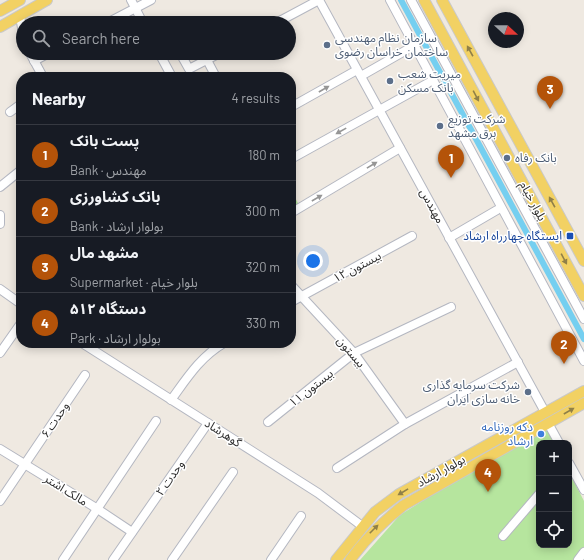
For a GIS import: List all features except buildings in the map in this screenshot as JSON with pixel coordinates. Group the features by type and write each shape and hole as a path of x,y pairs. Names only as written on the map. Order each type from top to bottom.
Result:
{"main road":[{"path":"0,11 20,0"},
{"path":"20,16 47,0"},
{"name":"بلوار خیام","path":"424,0 584,296"},
{"name":"بلوار خیام","path":"442,0 584,261"},
{"path":"0,27 16,18"},
{"name":"بولوار ارشاد","path":"336,560 362,526 375,512 399,494 584,391"},
{"name":"بولوار ارشاد","path":"350,560 370,534 383,521 404,505 584,403"}],"street":[{"path":"131,0 140,16"},
{"path":"121,16 151,0"},
{"path":"289,16 319,0"},
{"name":"مهندس","path":"319,0 545,412"},
{"path":"390,0 584,361"},
{"path":"411,0 584,319"},
{"path":"296,104 410,48"},
{"path":"164,60 170,72"},
{"path":"184,60 189,69 207,60 213,72"},
{"path":"34,61 40,72"},
{"path":"296,156 428,83"},
{"path":"10,112 16,108"},
{"path":"296,210 400,148"},
{"path":"0,187 16,174"},
{"path":"449,238 497,210"},
{"path":"0,215 0,224"},
{"name":"بیستون ۱۲","path":"296,299 361,266 412,236"},
{"path":"0,289 16,300"},
{"name":"بیستون","path":"296,290 354,353 405,424"},
{"name":"بیستون ۱۱","path":"268,422 354,353 451,307"},
{"path":"0,353 16,330"},
{"name":"گوهرشاد","path":"90,348 318,493 362,526"},
{"path":"171,400 196,365 210,351 215,348"},
{"path":"337,468 405,424 518,362"},
{"name":"وحدت ۶","path":"0,501 85,375"},
{"path":"62,560 156,421"},
{"name":"وحدت ۲","path":"114,560 208,423"},
{"path":"548,423 557,440"},
{"name":"مالک اشتر","path":"0,450 96,508 132,532"},
{"path":"572,468 584,490"},
{"path":"175,559 233,472"},
{"path":"503,536 536,498"},
{"path":"271,560 301,516"},
{"path":"578,560 584,552"}],"green space":[{"path":"296,199 299,205 296,207"},
{"path":"547,430 552,440 536,440 536,548 572,548 572,478 584,501 584,560 360,560 400,515 451,483"}],"waterway":[{"path":"401,0 584,339"}],"place":[{"name":"سازمان نظام مهندسی ساختمان خراسان رضوی","path":"327,45"},
{"name":"میریت شعب بانک مسکن","path":"390,81"},
{"name":"مشهد مال","path":"550,109"},
{"name":"شرکت توزیع برق مشهد","path":"440,126"},
{"name":"بانک رفاه","path":"507,158"},
{"name":"پست بانک","path":"451,178"},
{"name":"ایستگاه چهارراه ارشاد","path":"570,236"},
{"name":"بانک کشاورزی","path":"564,364"},
{"name":"شرکت سرمایه گذاری خانه سازی ایران","path":"528,392"},
{"name":"دکه روزنامه ارشاد","path":"541,434"},
{"name":"۵۱۲ دستگاه","path":"488,492"}]}
